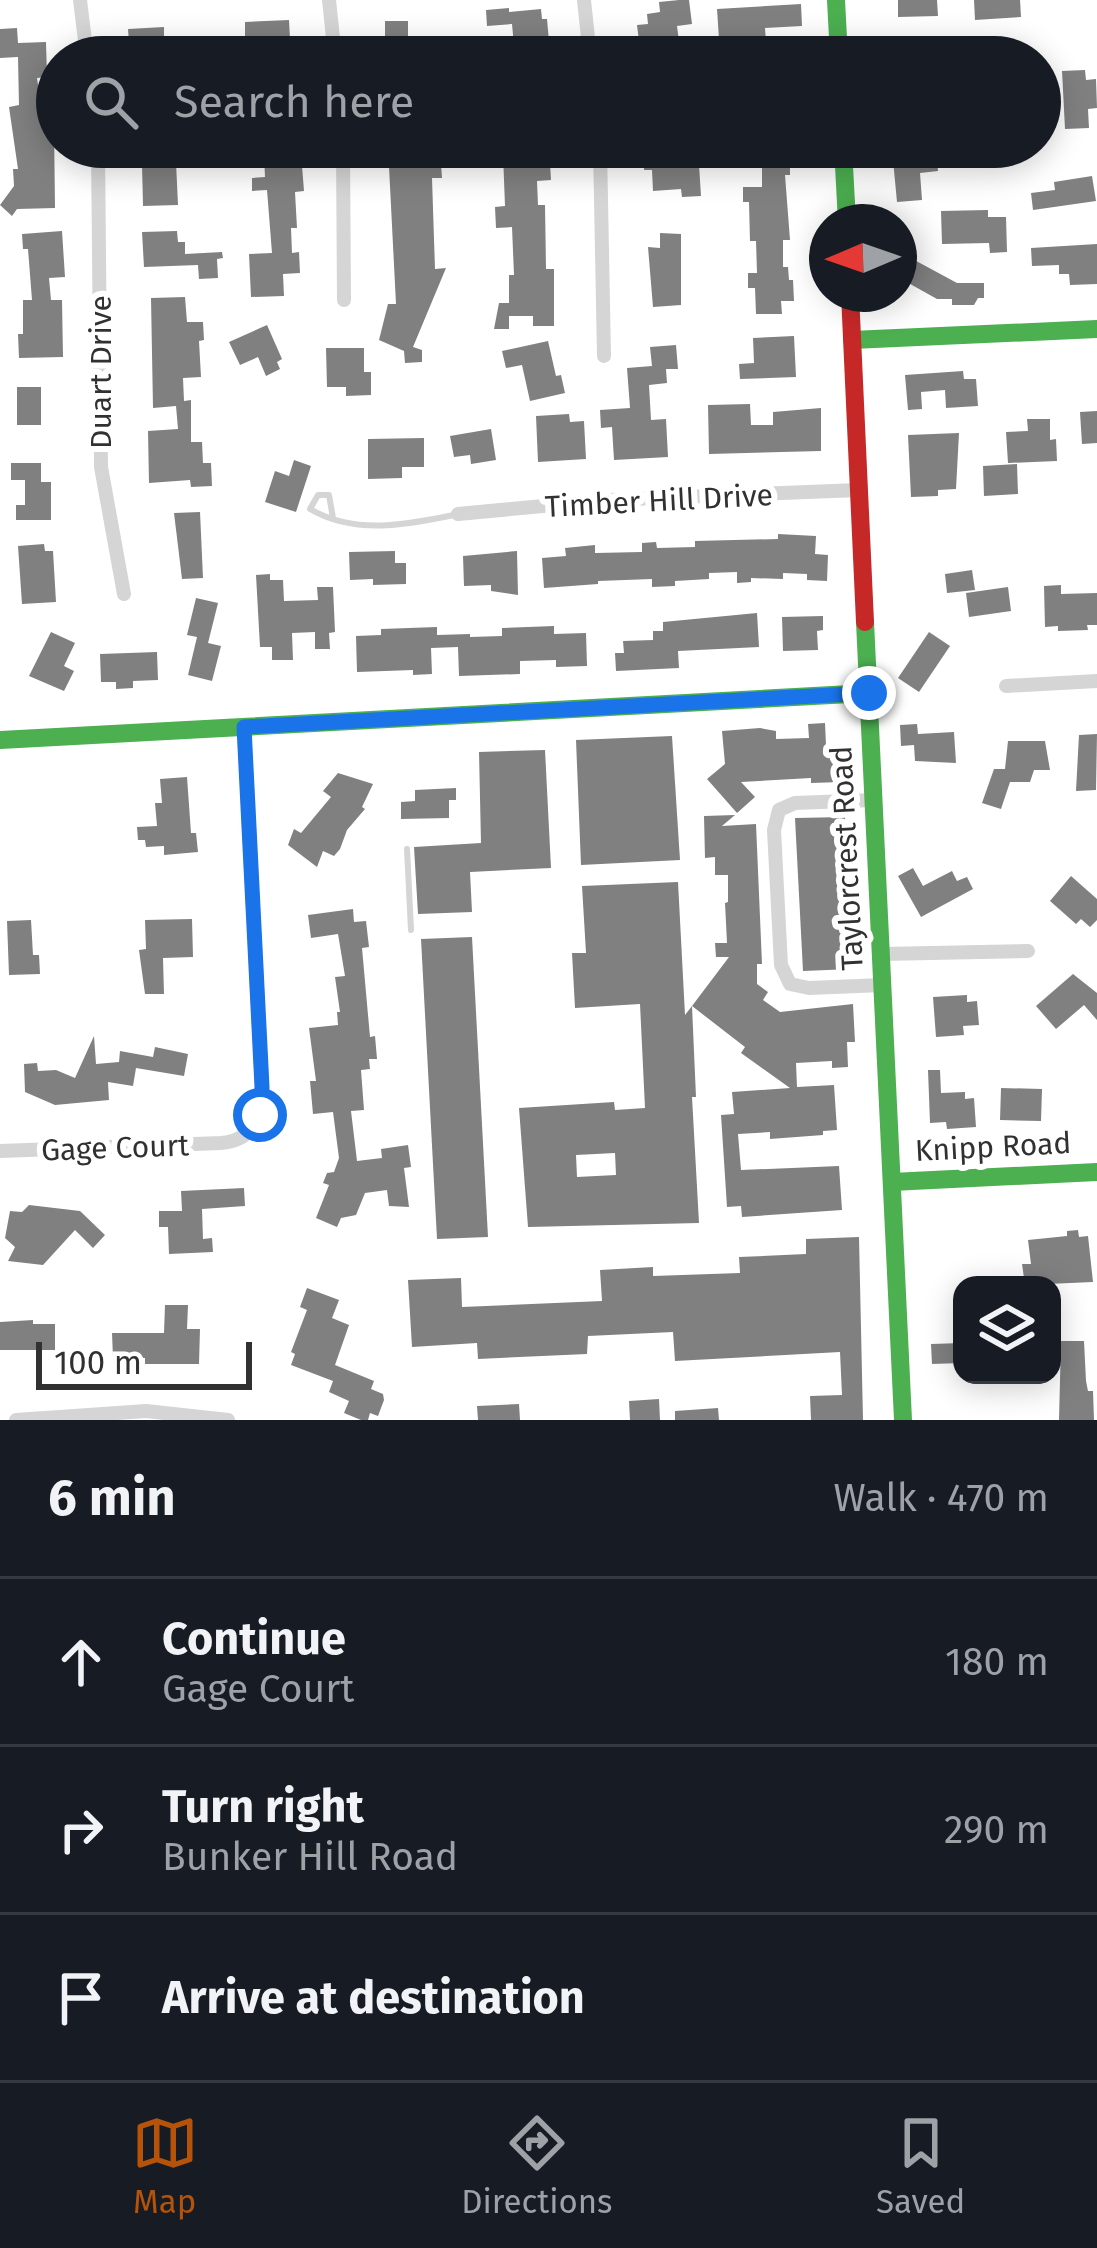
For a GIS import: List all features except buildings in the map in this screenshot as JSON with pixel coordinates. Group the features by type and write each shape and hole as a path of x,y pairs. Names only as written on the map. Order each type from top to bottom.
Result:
{"street":[{"path":"80,0 84,36"},
{"path":"329,0 333,36"},
{"path":"584,0 588,36"},
{"path":"836,0 837,36"},
{"name":"Duart Drive","path":"98,168 101,466 124,594"},
{"path":"343,168 344,300"},
{"path":"600,168 604,356"},
{"path":"844,168 846,204"},
{"name":"Taylorcrest Road","path":"851,312 904,1420"},
{"path":"852,340 1097,329"},
{"name":"Timber Hill Drive","path":"458,514 608,500 860,490"},
{"path":"1006,686 1097,681"},
{"path":"0,740 869,693"},
{"name":"Gage Court","path":"0,1151 220,1144 237,1142 251,1132 260,1115 262,1087 244,727"},
{"path":"874,800 795,802 779,810 774,830 781,965 790,984 809,988 883,985"},
{"path":"881,954 1028,950"},
{"name":"Knipp Road","path":"892,1182 1097,1172"},
{"path":"16,1420 146,1411 228,1420"}],"lane":[{"path":"333,518 329,495 318,494 310,509 333,518 356,526 458,514"},
{"path":"407,849 411,930"}],"traffic: fast":[{"path":"836,0 838,36"},
{"path":"844,168 846,204"},
{"path":"852,340 1097,329"},
{"path":"865,622 903,1420"},
{"path":"0,740 869,693"},
{"path":"892,1182 1097,1172"}],"traffic: jam":[{"path":"851,312 865,622"}],"route":[{"path":"260,1115 244,727 869,693"}]}
